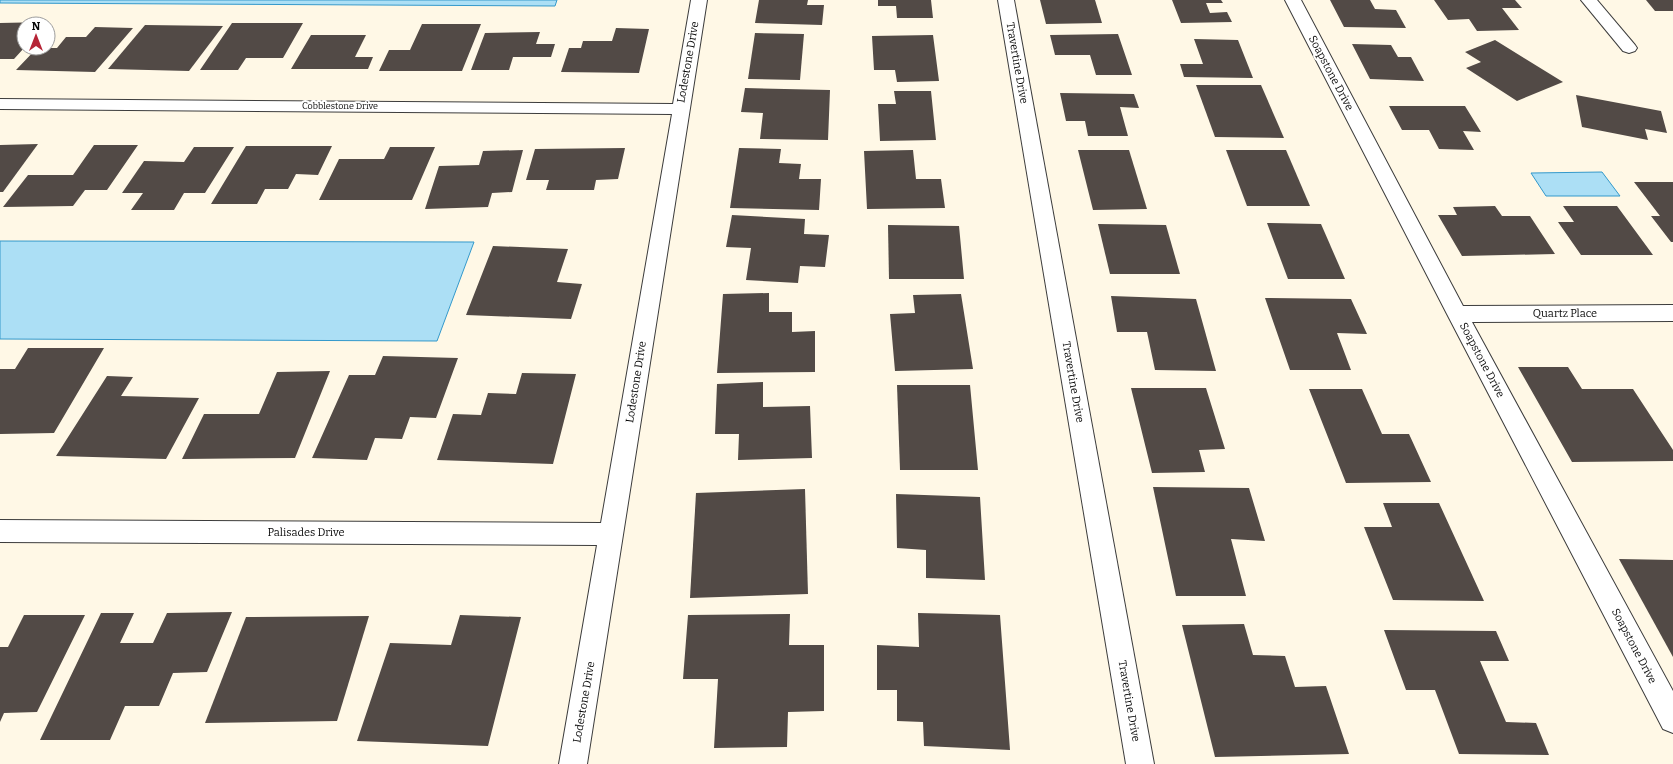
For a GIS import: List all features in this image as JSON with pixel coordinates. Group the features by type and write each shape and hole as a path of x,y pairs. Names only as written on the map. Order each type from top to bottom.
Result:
{"street":[{"name":"Lodestone Drive","path":"573,764 699,0"},
{"name":"Travertine Drive","path":"1006,0 1140,764"},
{"name":"Soapstone Drive","path":"1293,0 1457,314 1673,719"},
{"path":"1589,0 1629,48"},
{"name":"Cobblestone Drive","path":"0,104 680,109"},
{"name":"Quartz Place","path":"1457,314 1673,313"},
{"name":"Palisades Drive","path":"0,531 612,534"}],"water":[{"path":"0,0 557,0 555,6 0,3"},
{"path":"1602,172 1620,196 1546,196 1531,173"},
{"path":"0,241 474,242 437,341 0,339"}],"building":[{"path":"759,0 808,0 807,5 824,5 822,25 755,23"},
{"path":"878,0 931,0 933,18 897,18 896,6 878,6"},
{"path":"1040,0 1095,0 1102,23 1046,24"},
{"path":"1172,0 1221,0 1223,3 1206,3 1210,13 1227,12 1232,22 1181,23"},
{"path":"1330,0 1370,0 1375,9 1396,10 1406,28 1344,27"},
{"path":"1434,0 1515,0 1522,8 1502,8 1519,30 1477,31 1469,19 1448,20"},
{"path":"1646,0 1673,0 1673,11 1655,11"},
{"path":"0,23 16,23 17,56 14,59 0,59"},
{"path":"232,23 303,23 283,58 246,58 238,70 200,70"},
{"path":"422,24 481,24 462,71 379,71 389,50 410,50"},
{"path":"145,25 223,26 189,71 108,69"},
{"path":"95,27 133,28 95,72 16,70 29,56 56,56 56,48 66,37 86,37"},
{"path":"616,28 649,29 639,73 561,72 569,48 581,48 583,41 612,41"},
{"path":"540,32 536,44 555,44 551,57 513,57 509,70 471,70 485,33"},
{"path":"755,33 804,34 800,80 748,79"},
{"path":"1118,34 1132,75 1096,75 1090,55 1055,55 1050,35"},
{"path":"311,35 366,35 355,57 373,57 368,69 291,69"},
{"path":"933,35 939,81 897,82 895,70 874,70 872,36"},
{"path":"1194,39 1238,40 1253,78 1184,77 1180,64 1203,64"},
{"path":"1495,40 1563,82 1517,101 1466,68 1481,62 1465,52"},
{"path":"1352,44 1391,45 1398,57 1411,57 1424,81 1370,79"},
{"path":"1196,85 1261,85 1284,138 1215,137"},
{"path":"745,88 830,90 828,140 760,139 763,113 741,112"},
{"path":"894,91 931,91 936,140 880,141 878,104 896,104"},
{"path":"1060,93 1134,94 1139,108 1120,107 1128,136 1088,136 1085,121 1066,121"},
{"path":"1576,95 1661,111 1667,133 1645,129 1648,140 1582,127"},
{"path":"1389,106 1465,106 1481,132 1463,131 1474,150 1439,149 1429,130 1402,130"},
{"path":"38,144 3,192 0,192 0,145"},
{"path":"94,145 138,145 107,190 85,190 73,206 3,207 28,175 73,175"},
{"path":"246,146 332,146 318,175 296,174 288,189 265,189 257,204 211,204"},
{"path":"194,147 234,147 205,193 184,193 174,210 131,210 143,193 122,193 144,161 184,162"},
{"path":"390,147 435,147 412,200 319,200 339,159 384,159"},
{"path":"625,148 618,179 596,180 594,190 546,190 549,180 526,180 535,149"},
{"path":"739,148 781,149 779,163 801,164 799,179 821,179 819,210 730,208"},
{"path":"523,150 512,192 492,193 488,207 425,209 439,166 479,165 483,151"},
{"path":"913,150 916,179 941,179 945,208 867,209 864,151"},
{"path":"1078,150 1129,150 1147,209 1093,210"},
{"path":"1226,150 1286,150 1310,206 1247,206"},
{"path":"1634,182 1673,182 1673,242 1671,242 1651,216 1660,216"},
{"path":"1495,206 1502,216 1530,216 1555,254 1462,256 1438,215 1457,215 1453,207"},
{"path":"1563,206 1617,206 1653,255 1581,255 1558,222 1574,222"},
{"path":"732,215 805,219 804,234 829,235 825,267 800,266 798,283 746,280 751,248 726,247"},
{"path":"1267,223 1321,224 1345,279 1288,279"},
{"path":"1098,224 1166,225 1180,274 1110,274"},
{"path":"888,225 959,226 964,279 889,279"},
{"path":"493,246 568,249 557,282 582,284 571,319 466,315"},
{"path":"769,293 769,312 792,312 792,332 815,331 815,372 717,373 723,294"},
{"path":"961,294 973,369 895,371 890,314 915,313 913,295"},
{"path":"1111,296 1196,299 1216,371 1155,370 1147,332 1117,332"},
{"path":"1265,298 1351,299 1367,334 1337,333 1351,370 1290,370"},
{"path":"28,348 104,348 54,433 0,434 0,369 15,369"},
{"path":"383,356 458,358 436,418 410,417 402,439 375,438 367,460 312,458 349,375 375,375"},
{"path":"1518,367 1568,367 1582,389 1633,389 1673,450 1673,461 1572,462"},
{"path":"330,371 295,458 182,459 204,414 259,414 277,372"},
{"path":"522,373 576,374 553,464 437,460 453,414 481,415 488,393 516,394"},
{"path":"107,376 133,377 121,396 199,398 166,459 56,456"},
{"path":"763,382 763,407 810,406 812,458 738,460 739,434 715,434 717,384"},
{"path":"897,385 970,385 978,470 900,470"},
{"path":"1131,388 1206,388 1225,449 1199,450 1205,472 1152,473"},
{"path":"1309,389 1362,389 1382,434 1409,434 1431,482 1346,483"},
{"path":"1153,487 1249,488 1265,541 1231,539 1246,596 1176,596"},
{"path":"805,489 808,594 690,598 696,493"},
{"path":"896,494 980,497 985,580 926,578 926,550 897,548"},
{"path":"1383,503 1439,503 1484,601 1393,600 1364,527 1392,527"},
{"path":"1619,559 1673,560 1673,657"},
{"path":"232,612 207,672 173,673 159,706 125,706 110,740 40,740 101,613 134,613 120,643 153,643 167,613"},
{"path":"918,613 1000,615 1010,750 924,746 923,722 897,721 897,690 877,690 877,645 919,647"},
{"path":"790,614 789,645 824,645 824,711 788,712 787,747 714,748 718,679 683,679 688,615"},
{"path":"24,615 85,615 37,712 4,713 0,722 0,647 8,647"},
{"path":"460,615 521,617 488,746 357,741 390,643 451,645"},
{"path":"369,616 337,721 205,723 246,617"},
{"path":"1244,624 1253,655 1285,656 1295,687 1326,686 1349,754 1215,757 1182,625"},
{"path":"1384,630 1496,631 1509,661 1480,661 1506,722 1536,723 1549,755 1459,754 1435,690 1406,690"}]}
